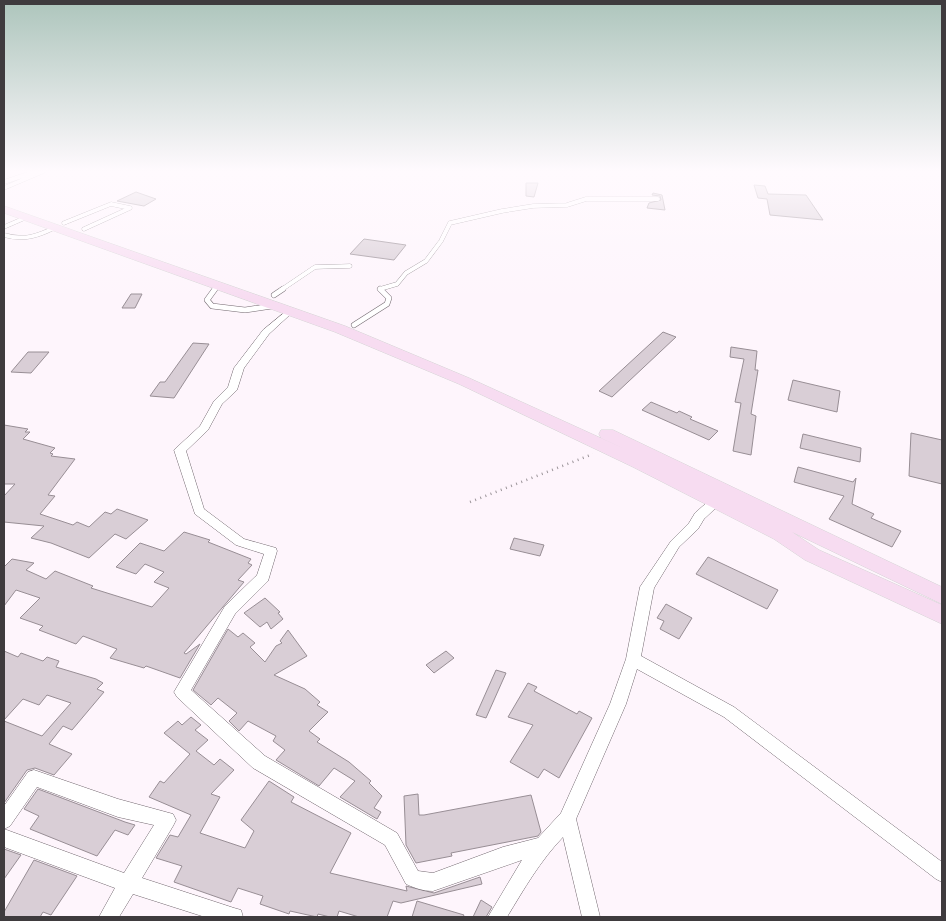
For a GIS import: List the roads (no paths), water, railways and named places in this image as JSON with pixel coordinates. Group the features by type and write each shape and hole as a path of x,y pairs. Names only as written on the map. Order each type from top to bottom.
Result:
{"main road":[{"path":"18,214 84,230 274,300 290,311 464,381 716,501 781,534 812,555 942,615"},
{"path":"33,214 218,284 354,325 470,372 629,444 942,596"}],"street":[{"path":"290,311 266,332 239,368 233,388 218,403 204,428 180,450 199,511 240,542 271,551 263,577 230,610 182,692 259,762 391,839 412,878 424,882 433,882 503,856 543,845"},
{"path":"497,917 521,876 543,845 567,819 618,704 633,659 647,588 675,544 694,526 698,516 716,501"},
{"path":"633,659 729,712 942,873"},
{"path":"4,820 34,778 118,808 167,820 108,917"},
{"path":"567,819 590,917"},
{"path":"4,838 127,883 234,917"}],"lane":[{"path":"4,235 17,240 27,240 85,214"},
{"path":"84,230 117,214"},
{"path":"354,325 387,304 389,298 380,289 397,284 406,273 426,261 441,242 450,223 488,214"},
{"path":"4,227 27,217"},
{"path":"218,284 207,300 212,306 245,310 274,300 315,267 350,266"}]}
